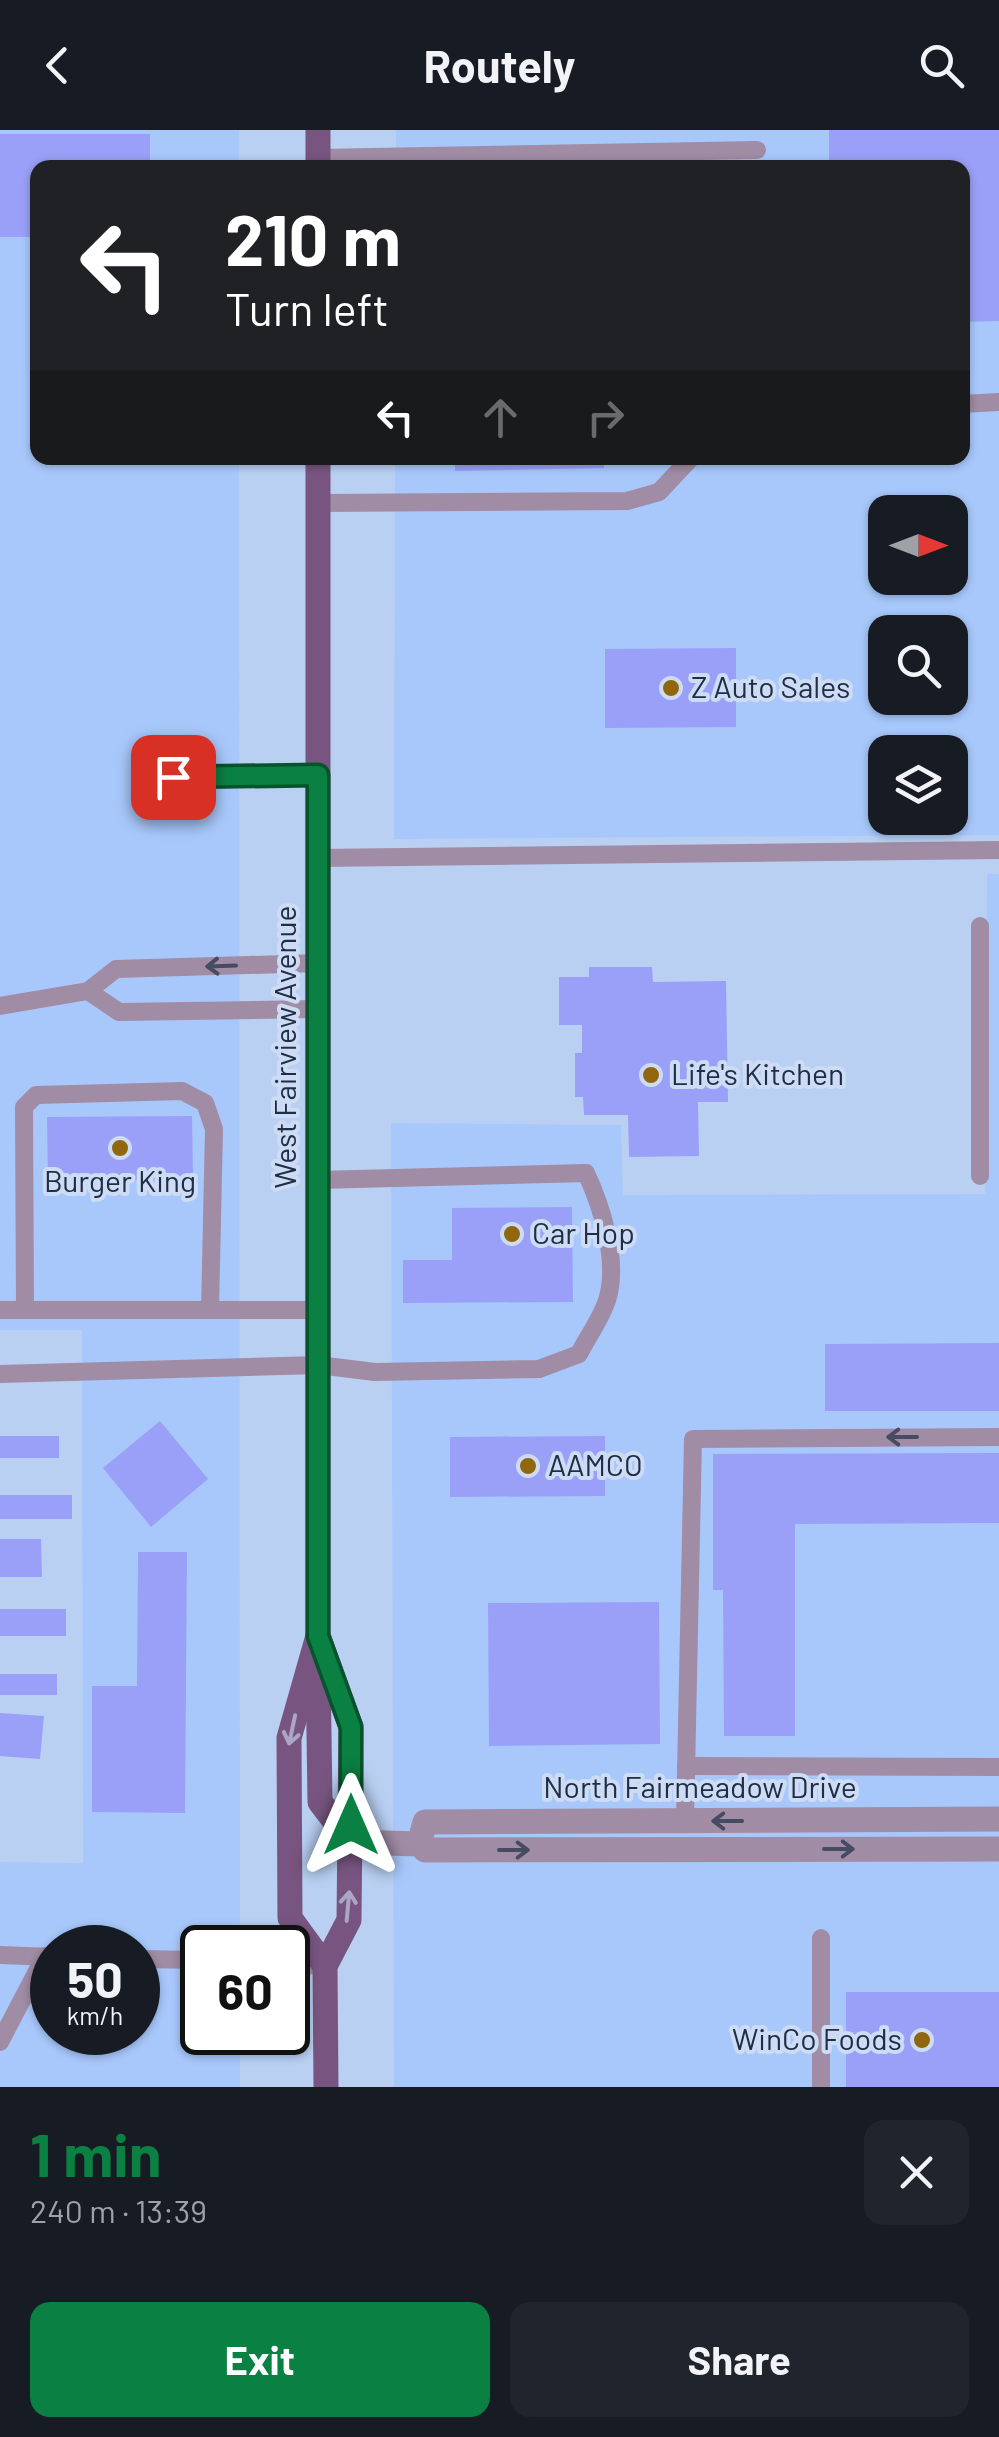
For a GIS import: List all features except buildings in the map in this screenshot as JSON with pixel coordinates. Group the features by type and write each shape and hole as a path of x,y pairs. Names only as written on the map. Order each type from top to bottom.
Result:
{"main road":[{"path":"318,130 318,160"},
{"name":"West Fairview Avenue","path":"318,465 318,1636 289,1738 290,1918 325,1966"},
{"name":"West Fairview Avenue","path":"318,1636 351,1727 348,1920 325,1966 326,2087"}],"street":[{"name":"North Fairmeadow Drive","path":"419,1844 425,1822 999,1819"},
{"name":"North Fairmeadow Drive","path":"351,1842 419,1844 425,1850 999,1849"}],"lane":[{"path":"419,160 756,150"},
{"path":"970,404 999,402"},
{"path":"318,503 627,501 659,492 684,465"},
{"path":"173,777 318,775"},
{"path":"318,858 999,850"},
{"path":"980,926 980,1176"},
{"path":"0,1006 88,991 116,969 318,964"},
{"path":"88,991 119,1012 318,1009"},
{"path":"25,1310 24,1108 36,1095 182,1091 204,1103 214,1129 210,1310"},
{"path":"0,1374 318,1365 376,1372 538,1369 578,1354 608,1297 606,1226 586,1173 318,1180"},
{"path":"0,1310 318,1310"},
{"path":"685,1821 693,1439 999,1436"},
{"path":"686,1766 999,1767"},
{"path":"821,1938 821,2087"},
{"path":"0,1955 30,1956"},
{"path":"310,1965 325,1966"},
{"path":"0,2042 30,1989"}],"shaded area":[{"path":"0,130 239,130 239,160 30,160 30,465 239,465 240,1925 180,1925 180,2055 240,2055 240,2087 0,2087 0,1862 83,1863 82,1330 0,1330"},
{"path":"396,130 999,130 999,835 394,839 395,465 970,465 970,160 396,160"},
{"path":"987,874 999,874 999,2087 394,2087 391,1123 621,1125 623,1195 985,1194"}],"place":[{"name":"Z Auto Sales","path":"671,688"},
{"name":"Life's Kitchen","path":"651,1075"},
{"name":"Burger King","path":"120,1148"},
{"name":"Car Hop","path":"512,1234"},
{"name":"AAMCO","path":"528,1466"},
{"name":"WinCo Foods","path":"922,2040"}],"route":[{"path":"173,777 318,775 318,1636 351,1727 351,1825"}]}
